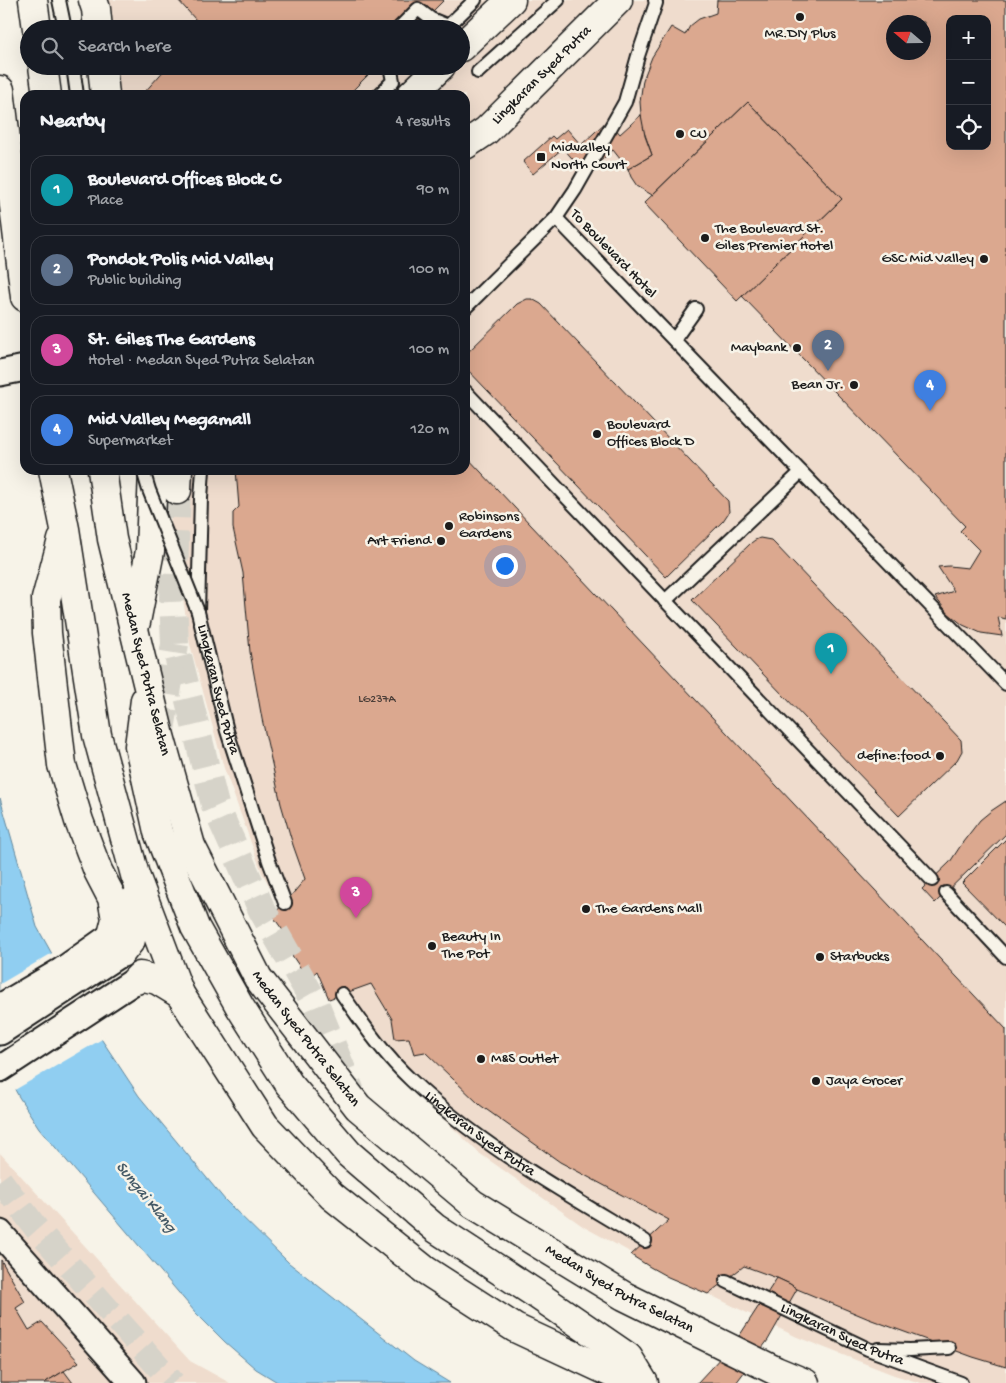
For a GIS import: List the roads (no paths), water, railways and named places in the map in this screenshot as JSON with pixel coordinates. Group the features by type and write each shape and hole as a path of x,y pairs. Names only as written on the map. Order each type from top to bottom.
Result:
{"main road":[{"path":"33,0 36,20"},
{"path":"93,0 97,20"},
{"path":"470,39 511,0"},
{"name":"Lingkaran Syed Putra","path":"476,138 618,0"},
{"path":"44,75 46,90"},
{"path":"103,75 104,90"},
{"path":"416,90 432,75"},
{"path":"0,90 20,256"},
{"path":"54,475 65,529 97,735 135,875 180,994 265,1126 332,1196 433,1275 514,1328 633,1383"},
{"name":"Medan Syed Putra Selatan","path":"103,475 112,538 134,632 160,736 191,846 258,978 358,1107 472,1204 624,1296 776,1371 805,1383"},
{"path":"134,632 150,551 154,475"},
{"path":"65,529 46,599 47,632 62,765 79,821 98,871 112,898 116,919 116,944 130,940 135,875"},
{"path":"147,683 139,746 158,832 195,928 240,1007 289,1084 350,1154 435,1228 544,1299 628,1357 644,1383"},
{"path":"136,980 140,976 157,980 180,994"},
{"path":"576,1356 608,1383"}],"street":[{"path":"0,373 20,369"},
{"path":"0,1007 61,970 116,944"},
{"path":"0,1032 116,944"},
{"path":"0,1069 136,980"},
{"path":"0,1233 133,1383"}],"lane":[{"path":"59,0 63,20"},
{"path":"454,20 475,0"},
{"path":"478,72 558,0"},
{"path":"556,218 575,190 625,102 656,3 655,0"},
{"path":"407,20 418,9 433,20"},
{"path":"74,75 76,90"},
{"path":"384,90 393,81 392,75"},
{"name":"Lingkaran Syed Putra","path":"470,149 476,138"},
{"name":"To Boulevard Hotel","path":"470,303 556,218 1006,684"},
{"path":"674,340 696,309"},
{"path":"470,396 932,880"},
{"path":"666,601 801,472"},
{"path":"144,475 198,612"},
{"name":"Lingkaran Syed Putra","path":"203,475 198,612 227,731 269,861 285,903"},
{"path":"946,893 1006,956"},
{"name":"Lingkaran Syed Putra","path":"342,994 371,1035 409,1079 447,1113 480,1138 539,1176 646,1241"},
{"name":"Lingkaran Syed Putra","path":"726,1281 868,1348 960,1383"},
{"path":"868,1348 910,1350 949,1348"}],"water":[{"name":"Sungai Klang","path":"0,798 37,927 90,1022 139,1096 225,1200 289,1263 414,1361 450,1383 279,1383 256,1369 195,1312 39,1128 0,1062"}],"tunnel":[{"path":"177,490 173,598 175,644 215,805 262,910 315,1003 351,1092"},
{"path":"160,736 175,644"},
{"path":"0,1180 36,1228 173,1383"}],"place":[{"name":"MR.DIY Plus","path":"800,17"},
{"name":"CU","path":"680,134"},
{"name":"Midvalley North Court","path":"541,157"},
{"name":"The Boulevard St. Giles Premier Hotel","path":"705,238"},
{"name":"GSC Mid Valley","path":"984,259"},
{"name":"Maybank","path":"797,348"},
{"name":"Pondok Polis Mid Valley","path":"828,371"},
{"name":"Bean Jr.","path":"854,385"},
{"name":"Mid Valley Megamall","path":"930,411"},
{"name":"Boulevard Offices Block D","path":"597,434"},
{"name":"Robinsons Gardens","path":"449,526"},
{"name":"Art Friend","path":"441,541"},
{"name":"Boulevard Offices Block C","path":"831,674"},
{"name":"define:food","path":"940,756"},
{"name":"The Gardens Mall","path":"586,909"},
{"name":"St. Giles The Gardens","path":"356,918"},
{"name":"Beauty In The Pot","path":"432,946"},
{"name":"Starbucks","path":"820,957"},
{"name":"M&S Outlet","path":"481,1059"},
{"name":"Jaya Grocer","path":"816,1081"}]}
